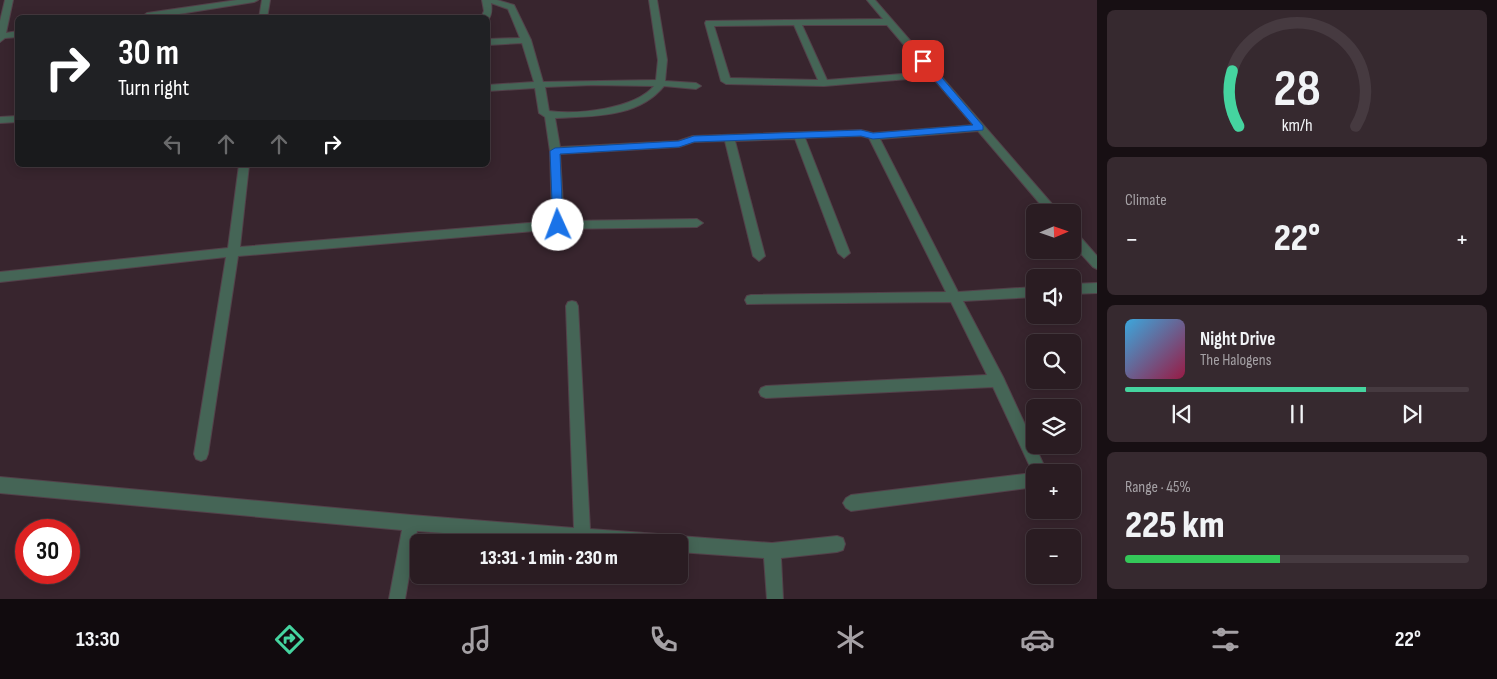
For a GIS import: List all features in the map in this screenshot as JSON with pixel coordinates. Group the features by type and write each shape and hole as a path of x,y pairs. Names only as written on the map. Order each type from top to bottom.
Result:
{"street":[{"path":"9,0 0,37 15,34"},
{"path":"154,15 254,0"},
{"path":"264,15 266,0"},
{"path":"486,15 488,11 487,0 511,7 527,40 541,84 544,113 550,115 633,107 648,99 660,82 663,70 653,0"},
{"path":"871,0 1046,204"},
{"path":"890,22 709,23 726,81 824,83 934,74"},
{"path":"797,23 824,83"},
{"path":"490,42 527,40"},
{"path":"490,88 541,84 660,82 696,86"},
{"path":"550,115 555,151 558,225"},
{"path":"0,120 15,119"},
{"path":"555,151 679,144 694,139 861,133 873,136 980,128"},
{"path":"798,136 844,253"},
{"path":"873,136 953,297 998,381 1036,464"},
{"path":"728,138 759,256"},
{"path":"201,454 234,252 244,167"},
{"path":"0,277 234,252 558,225 697,223"},
{"path":"1081,245 1097,264"},
{"path":"1081,289 1097,288"},
{"path":"752,300 953,297 1026,293"},
{"path":"572,306 582,534"},
{"path":"766,392 998,381"},
{"path":"851,503 1026,481"},
{"path":"0,485 411,523 556,534"},
{"path":"397,599 411,523"},
{"path":"688,545 772,551 837,544"},
{"path":"772,551 775,599"}],"route":[{"path":"558,225 555,151 679,144 694,139 861,133 873,136 980,128 923,61"}]}
